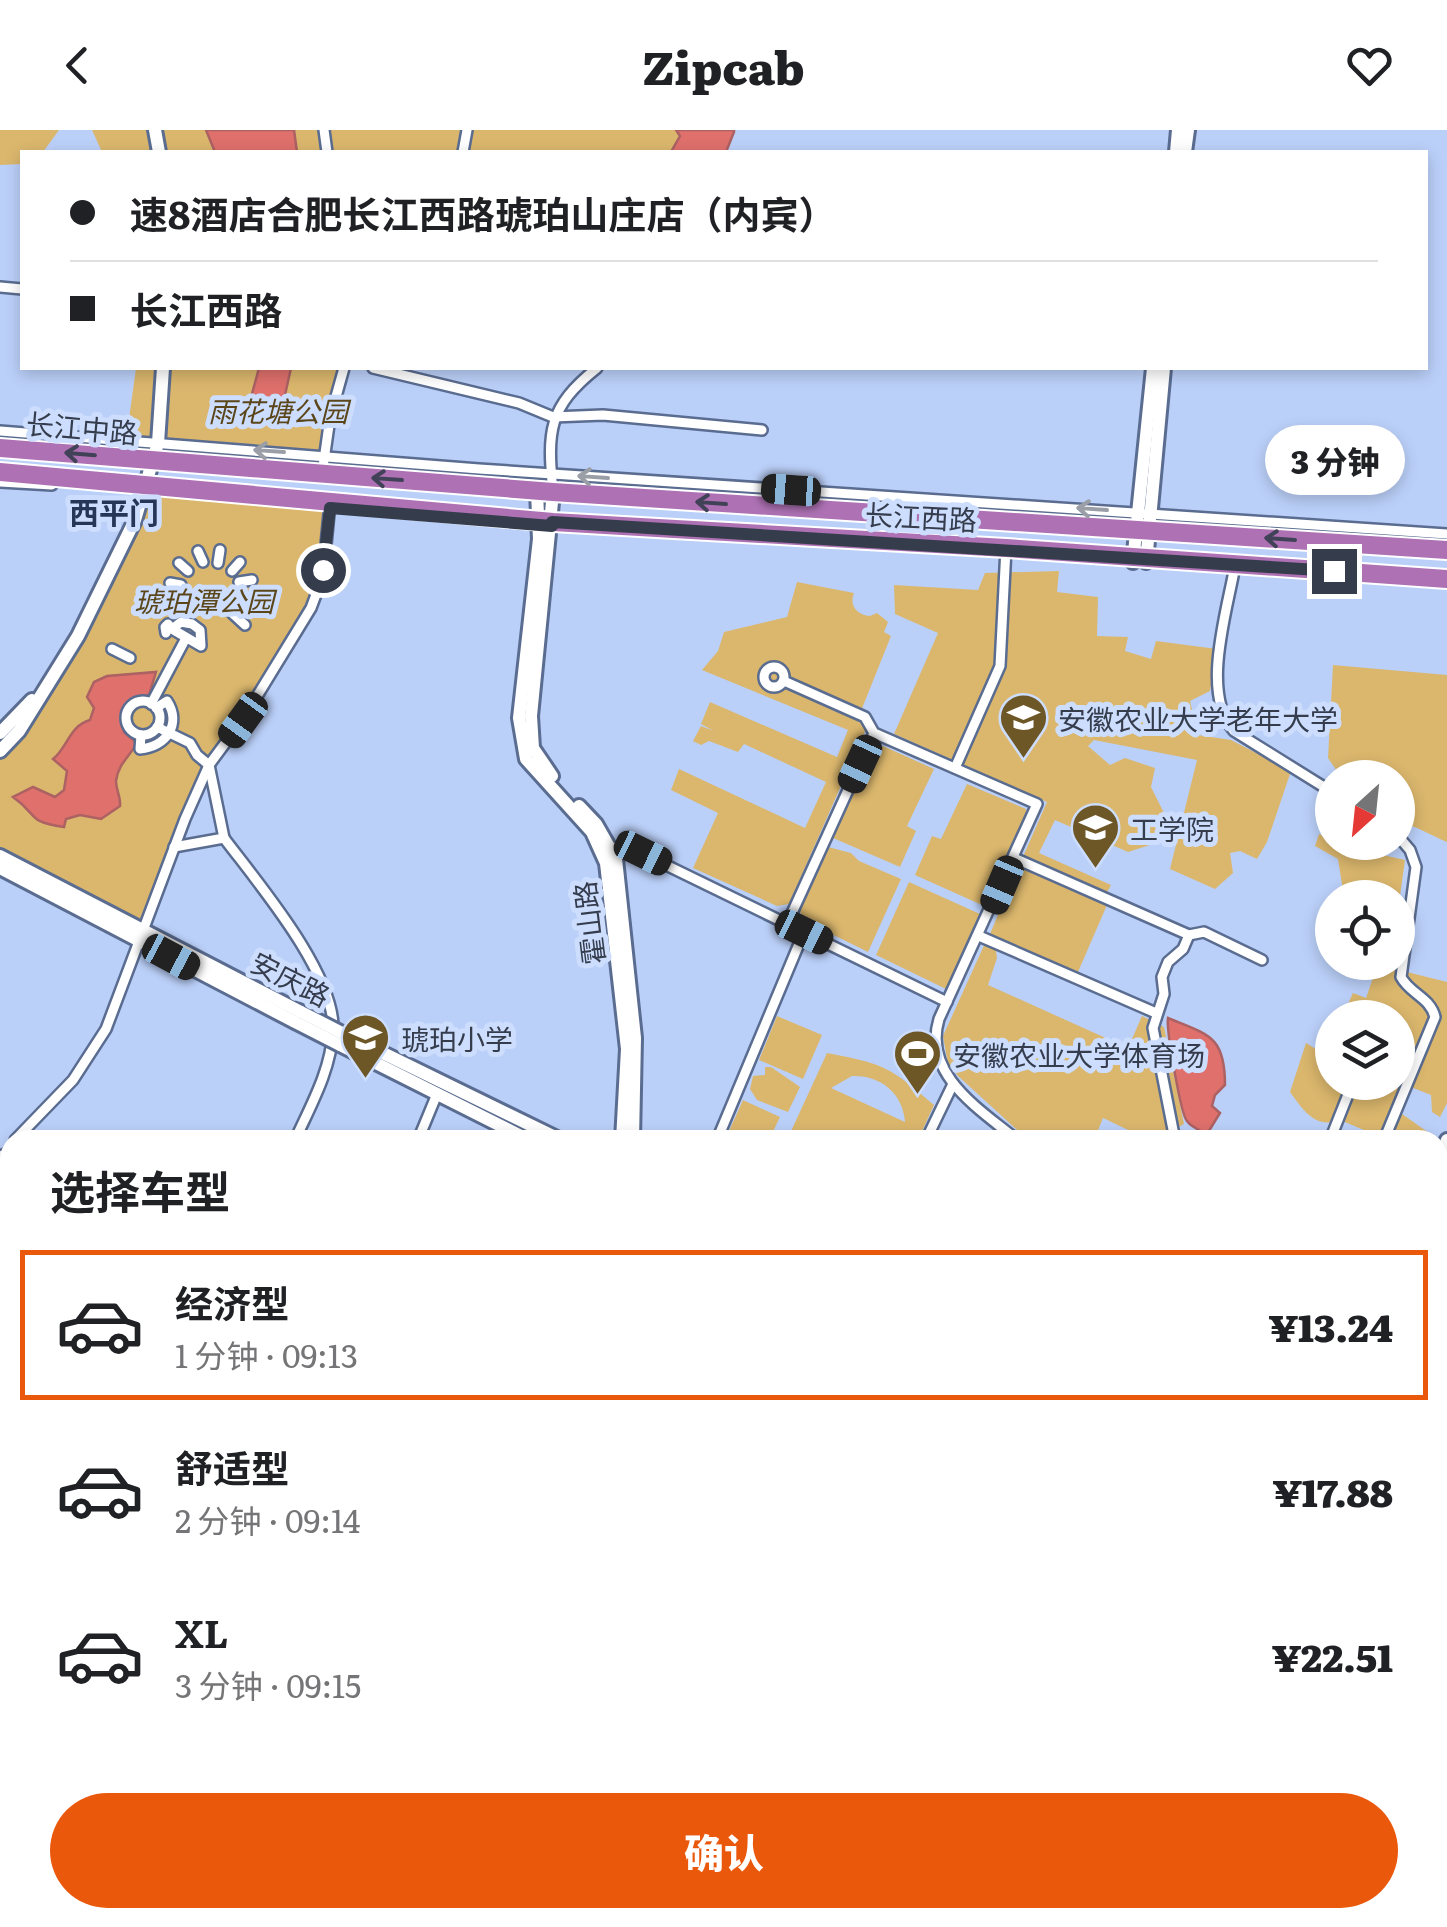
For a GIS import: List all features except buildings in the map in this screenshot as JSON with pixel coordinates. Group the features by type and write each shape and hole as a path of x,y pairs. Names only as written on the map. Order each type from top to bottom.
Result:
{"highway":[{"name":"长江中路","path":"0,448 158,455"},
{"name":"长江西路","path":"158,455 324,464 547,486 1143,522 1447,550"},
{"name":"长江中路","path":"0,472 149,488"},
{"name":"长江西路","path":"149,488 546,524 1447,582"}],"main road":[{"path":"0,750 18,731 54,676 112,570 149,488 158,455 163,370"},
{"path":"1140,561 1153,370"},
{"path":"1143,522 1164,370"},
{"name":"霍山路","path":"547,486 546,524 518,718 526,760 616,859 635,1038 633,1130"},
{"path":"0,733 54,676"},
{"name":"霍山路","path":"604,847 627,1049 623,1130"},
{"name":"安庆路","path":"0,856 142,936"},
{"name":"安庆路","path":"0,868 343,1040 539,1130"},
{"name":"安庆路","path":"343,1040 510,1130"}],"street":[{"path":"324,464 330,418 343,370"},
{"path":"381,370 519,404 553,418 604,415 762,430"},
{"path":"547,486 553,418 570,389 594,370"},
{"path":"0,431 158,455"},
{"path":"0,482 149,488"},
{"path":"25,1130 73,1080 118,1003 174,847 209,766 243,720 310,608 322,576 330,506"},
{"path":"1143,522 1259,520 1447,534"},
{"path":"218,563 220,550"},
{"path":"198,551 203,562"},
{"path":"955,768 1000,666 1006,552"},
{"path":"1140,561 1234,571 1447,582"},
{"path":"232,571 240,562"},
{"path":"179,564 188,571"},
{"path":"1234,571 1217,666 1224,719 1234,731 1315,781"},
{"path":"239,582 252,580"},
{"path":"240,599 254,604"},
{"path":"232,613 245,625"},
{"path":"194,621 200,630 201,646 186,638 169,631 181,622 194,621"},
{"path":"152,720 167,701 173,712 169,733 154,747 152,720 186,638"},
{"path":"112,649 130,658"},
{"path":"784,682 866,717 874,733 1037,804 935,1036 938,1059 953,1084 1006,1130"},
{"path":"152,720 194,746 196,756 209,766 224,838 306,948 324,992 334,1026 328,1067 300,1130"},
{"path":"787,924 874,733"},
{"path":"174,847 224,838"},
{"path":"604,847 631,848 947,1002"},
{"path":"1014,858 1189,936 1204,932 1262,960"},
{"path":"1388,1130 1435,1017 1432,1007 1401,977 1416,867 1414,860"},
{"path":"721,1130 804,932"},
{"path":"979,936 1156,1012"},
{"path":"1173,1130 1153,1028 1164,994 1162,977 1168,962 1184,949 1189,936"},
{"path":"931,1130 953,1084"},
{"path":"422,1130 437,1094"},
{"path":"1334,1130 1347,1100"}],"green space":[{"path":"0,130 59,130 44,150 20,150 20,164 0,165"},
{"path":"92,130 734,130 727,150 101,150"},
{"name":"雨花塘公园","path":"136,370 344,370 325,455 126,441"},
{"name":"琥珀潭公园","path":"146,492 329,508 323,576 311,608 209,766 144,930 0,856 0,751 54,676"},
{"path":"1059,571 1057,592 1098,597 1097,636 1128,637 1125,651 1151,659 1156,641 1217,649 1210,691 1190,701 1198,735 1231,740 1291,771 1267,842 1257,859 1240,851 1230,853 1233,873 1215,889 1170,869 1197,760 1094,740 1088,746 1110,765 1125,758 1155,768 1151,787 1164,813 1156,843 1128,852 1055,820 1039,853 1111,885 1105,896 1022,859 1047,802 894,734 938,633 895,614 894,585 978,590 985,573"},
{"path":"797,582 854,593 855,609 870,616 877,613 888,622 884,632 891,636 859,716 866,729 789,904 777,906 693,868 718,813 671,790 679,769 805,828 826,782 744,744 738,752 709,741 701,745 693,741 701,726 714,731 701,724 710,702 837,757 848,730 702,670 718,651 724,632 787,617"},
{"path":"1333,665 1447,675 1447,842 1415,827 1415,760 1328,758"},
{"path":"883,746 934,769 907,826 916,831 900,867 833,838 868,756"},
{"path":"967,784 1026,809 984,906 915,875 932,836 941,839"},
{"path":"828,847 851,853 859,861 901,879 868,952 803,920 800,911"},
{"path":"1338,860 1405,860 1402,880 1341,880"},
{"path":"1018,867 1107,905 1078,972 990,934"},
{"path":"909,882 980,914 946,989 876,955"},
{"path":"986,941 995,945 997,958 988,985 1128,1048 1142,1016 1164,1027 1184,1124 1173,1130 1128,1130 1103,1118 1098,1130 1017,1130 948,1064 943,1036"},
{"path":"1415,974 1447,982 1447,1103 1440,1117 1432,1112 1431,1095 1415,1089 1415,1000 1350,1000 1353,993 1366,998 1372,980 1415,980"},
{"path":"777,1016 822,1035 803,1079 759,1060"},
{"path":"1306,1043 1315,1048 1315,1100 1401,1100 1402,1114 1425,1130 1364,1130 1340,1120 1317,1120 1305,1112 1290,1092"},
{"path":"827,1053 886,1069 934,1105 923,1130 792,1130","holes":["852,1076 872,1079 895,1094 905,1122 831,1088"]},
{"path":"765,1067 800,1087 788,1112 757,1100 750,1089 753,1076 765,1075"},
{"path":"743,1100 780,1117 774,1130 730,1130"}],"shaded area":[{"path":"206,130 294,130 297,150 214,150"},
{"path":"676,130 734,130 727,150 672,150 680,136"},
{"path":"258,370 291,370 279,422 246,416"},
{"path":"156,672 149,695 130,700 121,711 124,732 137,743 117,775 120,806 101,819 80,815 66,819 64,827 38,820 13,797 33,787 55,797 64,790 67,771 53,759 77,727 90,720 94,708 87,697 94,682 107,676"},
{"path":"1168,1018 1212,1039 1222,1056 1225,1085 1215,1095 1212,1106 1220,1113 1209,1130 1191,1125 1184,1115"}],"place":[{"name":"安徽农业大学老年大学","path":"1023,760"},
{"name":"工学院","path":"1095,870"},
{"name":"琥珀小学","path":"366,1080"},
{"name":"安徽农业大学体育场","path":"918,1096"}],"district":[{"name":"西平门","path":"114,511"}],"route":[{"path":"323,570 330,508 552,526 552,522 1334,571"}]}
